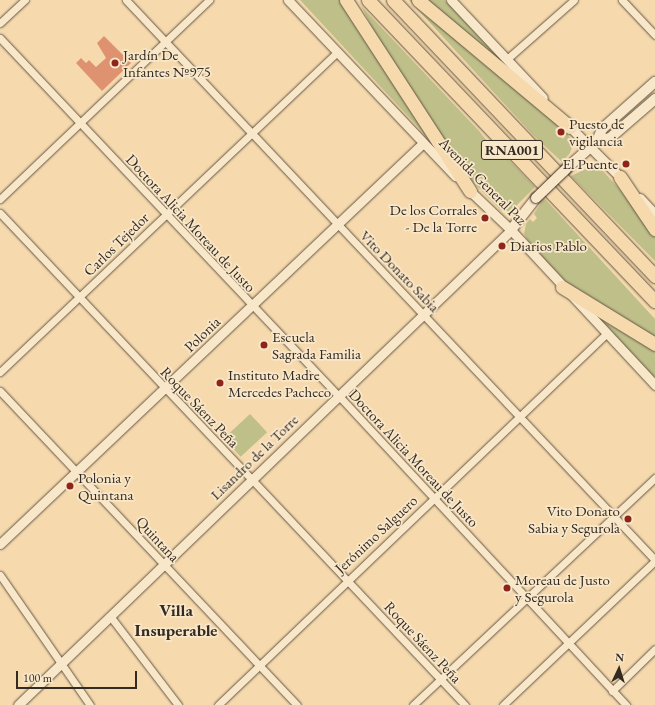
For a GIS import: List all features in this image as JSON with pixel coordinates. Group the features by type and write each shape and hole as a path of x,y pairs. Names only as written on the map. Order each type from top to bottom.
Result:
{"highway":[{"path":"346,0 470,191"},
{"name":"RNA001","path":"368,0 655,301"},
{"name":"RNA001","path":"393,0 655,276"},
{"path":"418,0 570,127"},
{"path":"620,177 655,229"},
{"path":"562,287 655,344"}],"main road":[{"path":"511,230 536,198 594,144 602,129 655,82"},
{"path":"594,144 610,138 655,99"}],"street":[{"path":"0,23 25,0"},
{"name":"Vito Donato Sabia","path":"126,0 252,133 336,225 424,314 655,561"},
{"path":"0,199 81,124 209,0"},
{"name":"Avenida General Paz","path":"288,0 423,143 511,230 655,386"},
{"path":"451,0 570,127 594,144 620,177 655,214"},
{"path":"507,59 574,0"},
{"path":"622,0 655,35"},
{"name":"Doctora Alicia Moreau de Justo","path":"0,38 252,307 339,396 626,705"},
{"name":"Carlos Tejedor","path":"0,372 337,52"},
{"name":"Polonia","path":"0,544 78,472 423,143"},
{"name":"Roque Sáenz Peña","path":"0,213 80,296 165,389 348,579 465,705"},
{"name":"Lisandro de la Torre","path":"18,705 511,230"},
{"name":"Jerónimo Salguero","path":"218,705 258,665 606,334"},
{"name":"Quintana","path":"0,391 297,705"},
{"path":"413,705 655,478"},
{"path":"503,705 655,561"},
{"path":"0,575 62,662 90,705"},
{"path":"110,616 178,705"},
{"path":"612,691 655,649"}],"green space":[{"path":"300,0 339,0 431,141"},
{"path":"409,0 414,0 559,125 555,130 563,139 567,133 573,144 570,153 562,162 533,135"},
{"path":"424,0 445,0 521,80"},
{"path":"361,6 479,131 491,146 501,152 535,187 508,213 501,210 467,176 381,44"},
{"path":"594,165 602,170 622,192 655,235 655,261 571,176"},
{"path":"544,198 655,319 655,337 565,282 531,245 524,234 526,224 530,219 533,222 537,218 534,214"},
{"path":"596,317 655,351 655,380"},
{"path":"250,414 267,432 241,457 224,439"}],"building":[{"name":"Jardín De Infantes Nº975","path":"104,36 131,63 102,91 76,63 81,58 86,63 89,60 96,67 106,58 97,43"}],"place":[{"name":"Jardín De Infantes Nº975","path":"115,63"},
{"name":"Puesto de vigilancia","path":"561,132"},
{"name":"El Puente","path":"626,164"},
{"name":"De los Corrales - De la Torre","path":"485,218"},
{"name":"Diarios Pablo","path":"502,246"},
{"name":"Escuela Sagrada Familia","path":"264,345"},
{"name":"Instituto Madre Mercedes Pacheco","path":"220,383"},
{"name":"Polonia y Quintana","path":"70,486"},
{"name":"Vito Donato Sabia y Segurola","path":"628,519"},
{"name":"Moreau de Justo y Segurola","path":"507,588"}],"district":[{"name":"Villa Insuperable","path":"176,621"}]}
